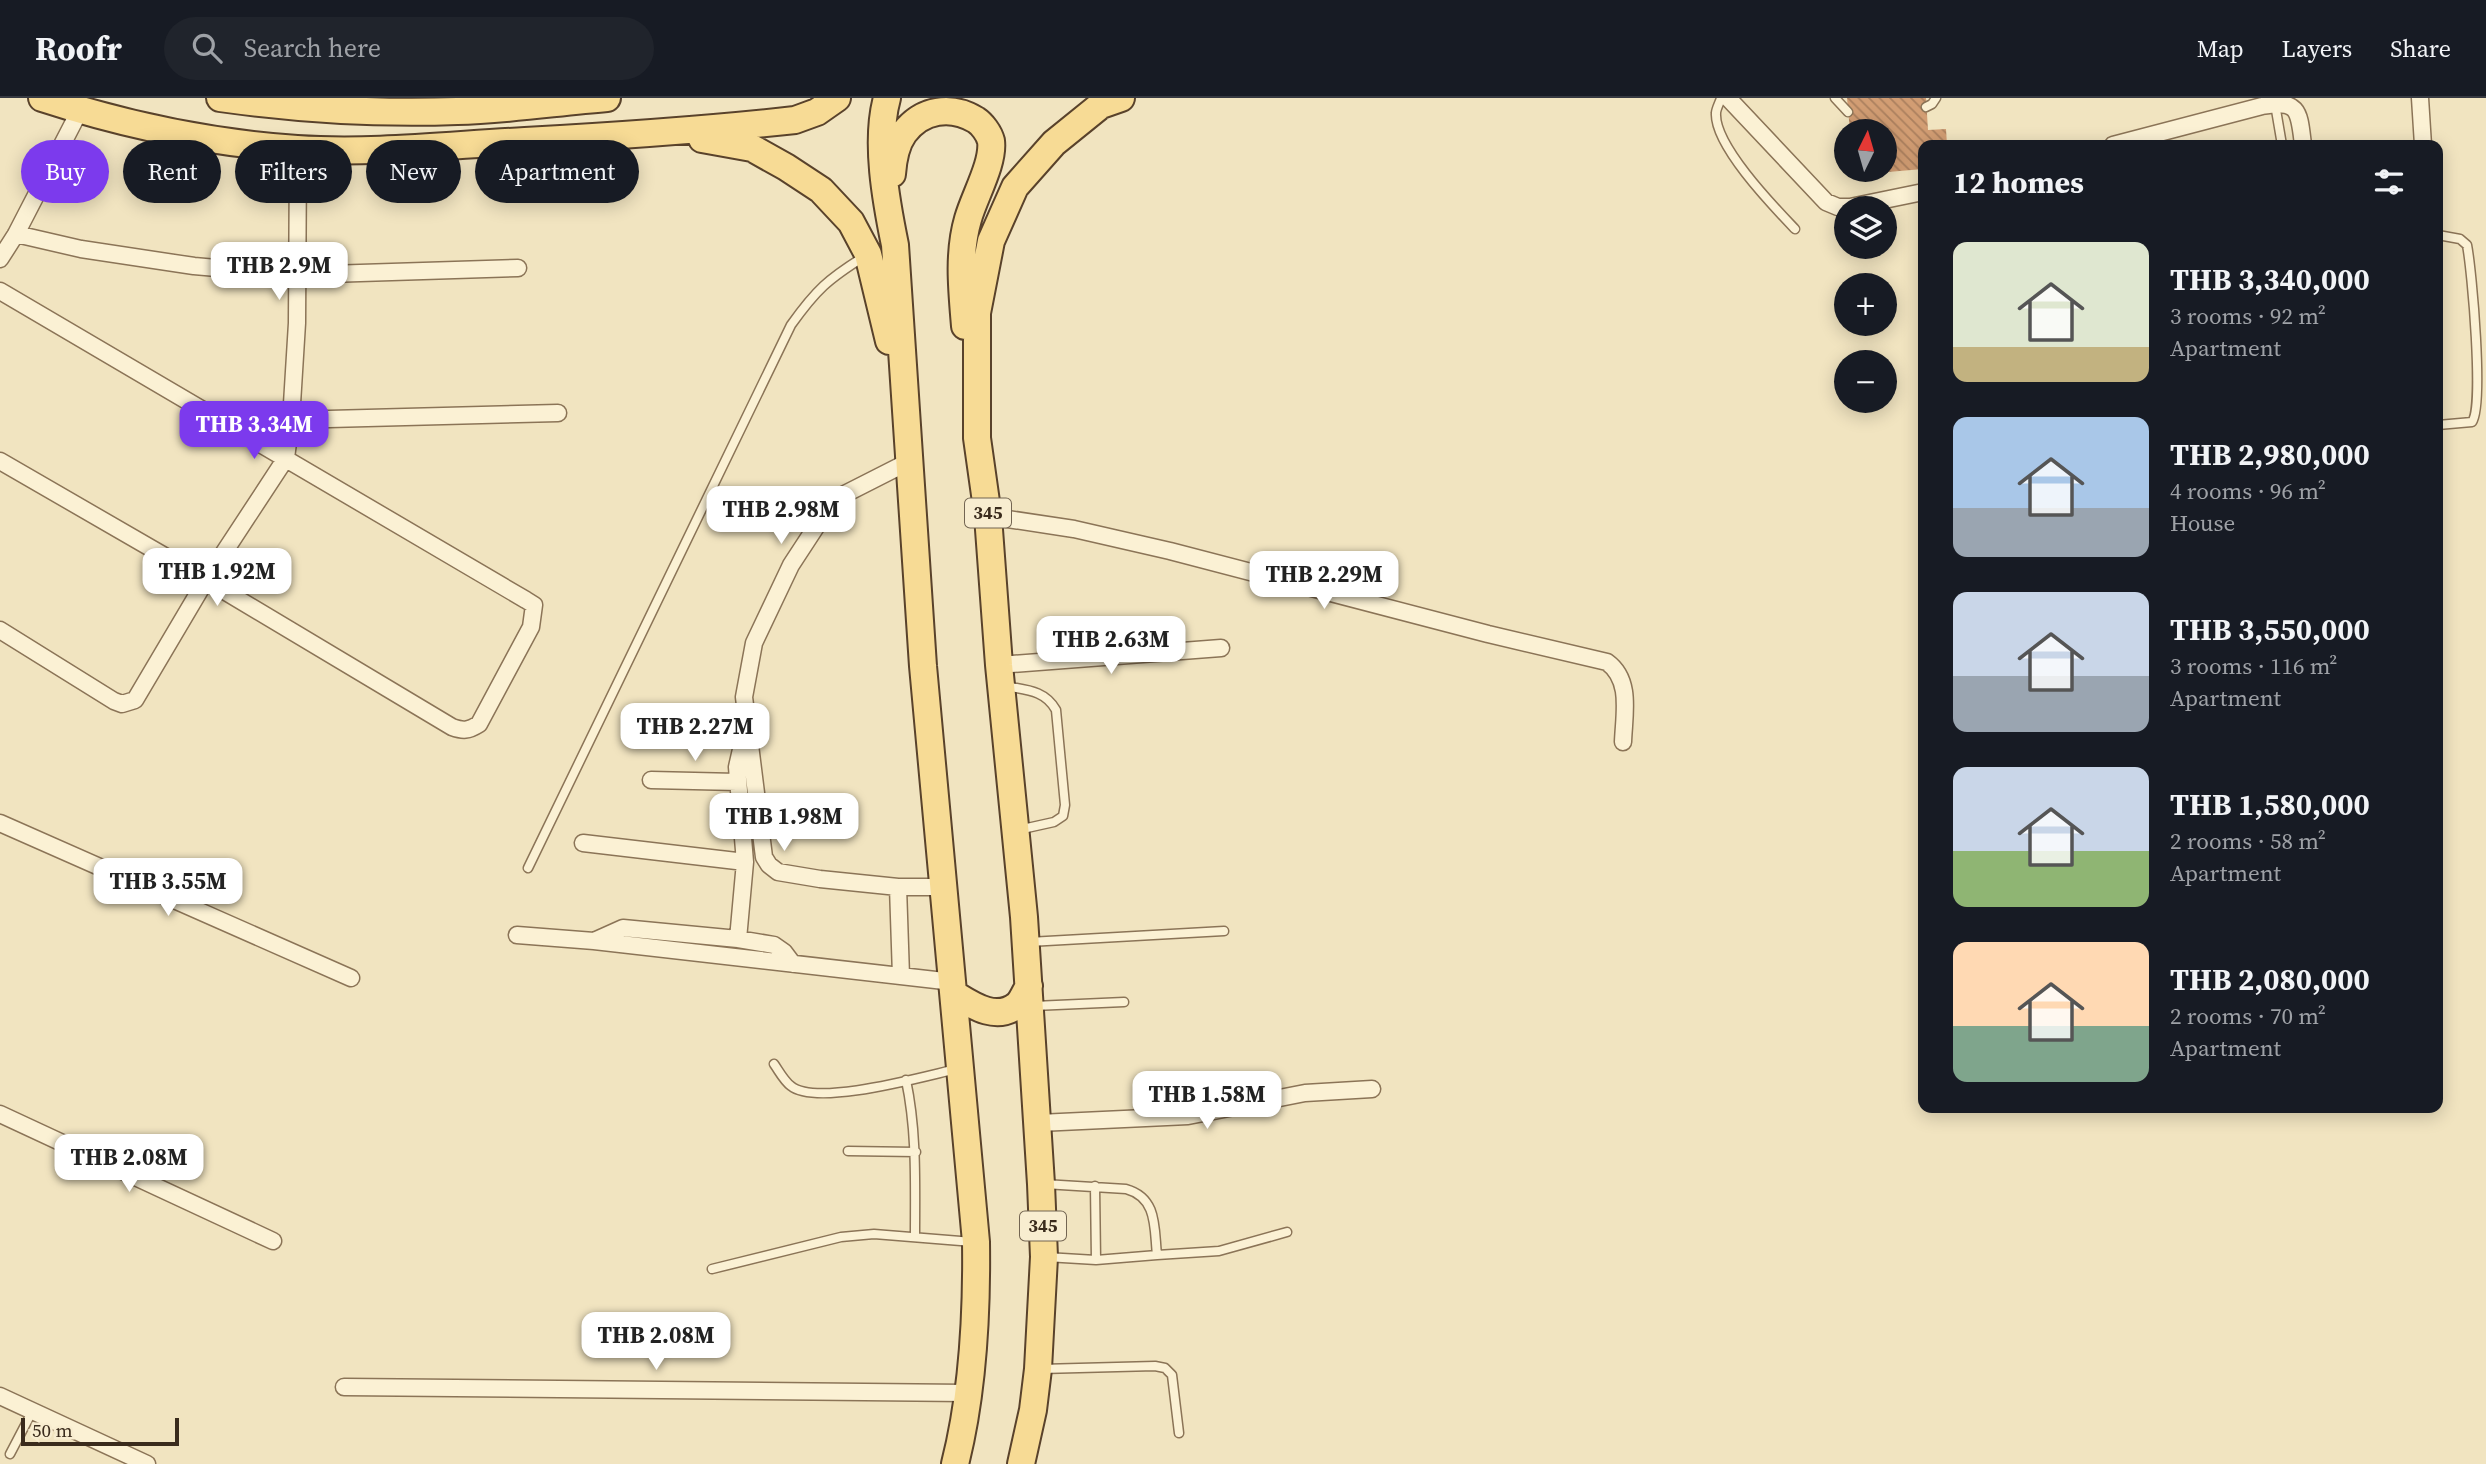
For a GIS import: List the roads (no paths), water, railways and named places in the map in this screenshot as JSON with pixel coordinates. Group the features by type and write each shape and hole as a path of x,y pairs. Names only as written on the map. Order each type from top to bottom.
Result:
{"main road":[{"path":"42,98 132,125 235,142"},
{"path":"220,98 314,110 389,112 460,111 607,98"},
{"path":"352,150 646,134 795,120 817,113 836,98"},
{"path":"887,98 882,115 884,163 887,205 895,245"},
{"name":"345","path":"1021,1464 1033,1410 1038,1369 1044,1257 1039,1123 1026,942 988,516 977,439 977,313 991,240 1015,187 1054,143 1101,105 1121,98"},
{"path":"954,1464 963,1431 977,1297 976,1242 908,462 891,189 894,158 904,133 920,119 938,111 963,112 982,124 991,141 989,157 968,219 961,275 977,439"},
{"path":"646,134 719,141 752,148 821,190 851,222 867,254 887,337 904,389"},
{"path":"953,988 979,1009 993,1012 1006,1010 1030,996"}],"street":[{"path":"1728,98 1826,202 1838,207 1850,207 1918,192"},
{"path":"2420,98 2423,140"},
{"path":"2133,140 2275,104 2287,104 2295,108 2300,119 2302,140"},
{"path":"0,258 16,234 80,110"},
{"path":"0,630 114,701 122,704 135,700 206,580 286,458 291,420 298,203"},
{"path":"16,234 93,251 194,266 297,275 518,268"},
{"path":"0,290 534,605 531,627 478,724 462,731 0,461"},
{"path":"291,420 558,413"},
{"path":"908,462 843,495 825,513 791,565 754,643 744,697 764,857 769,865 778,872 799,876 898,887 943,887"},
{"path":"988,516 1074,529 1170,551 1474,631 1606,662 1617,669 1623,682 1623,742"},
{"path":"1001,675 1221,648"},
{"path":"738,939 745,862 737,782 740,750 747,726"},
{"path":"651,780 737,782"},
{"path":"0,823 351,978"},
{"path":"583,843 745,862"},
{"path":"898,887 901,976"},
{"path":"594,941 623,928 738,939 774,944 793,964"},
{"path":"517,935 594,941 901,976 953,988"},
{"path":"1039,1123 1188,1116 1305,1093 1372,1089"},
{"path":"0,1114 273,1241"},
{"path":"344,1387 967,1393"},
{"path":"0,1396 33,1410 127,1460 147,1464"}],"lane":[{"path":"1721,98 1716,114 1734,159 1795,229"},
{"path":"1835,98 1848,112"},
{"path":"1926,107 1936,98"},
{"path":"2275,104 2281,140"},
{"path":"2443,236 2460,239 2467,245 2477,371 2477,409 2472,422 2443,425"},
{"path":"528,868 791,325 829,278 867,254"},
{"path":"1001,675 1051,700 1056,710 1062,772 1065,805 1063,816 1054,822 1016,831"},
{"path":"1026,942 1224,930"},
{"path":"1030,996 1124,1002"},
{"path":"774,1064 791,1086 800,1091 818,1093 857,1091 960,1068"},
{"path":"906,1080 913,1114 916,1152 915,1236"},
{"path":"848,1151 916,1152"},
{"path":"1041,1184 1096,1186 1139,1192 1146,1198 1152,1215 1157,1255"},
{"path":"1096,1186 1096,1260"},
{"path":"1044,1257 1096,1260 1219,1251 1287,1232"},
{"path":"712,1269 841,1237 874,1234 976,1242"},
{"path":"1038,1369 1165,1368 1172,1375 1179,1433"},
{"path":"10,1454 33,1410"}]}
